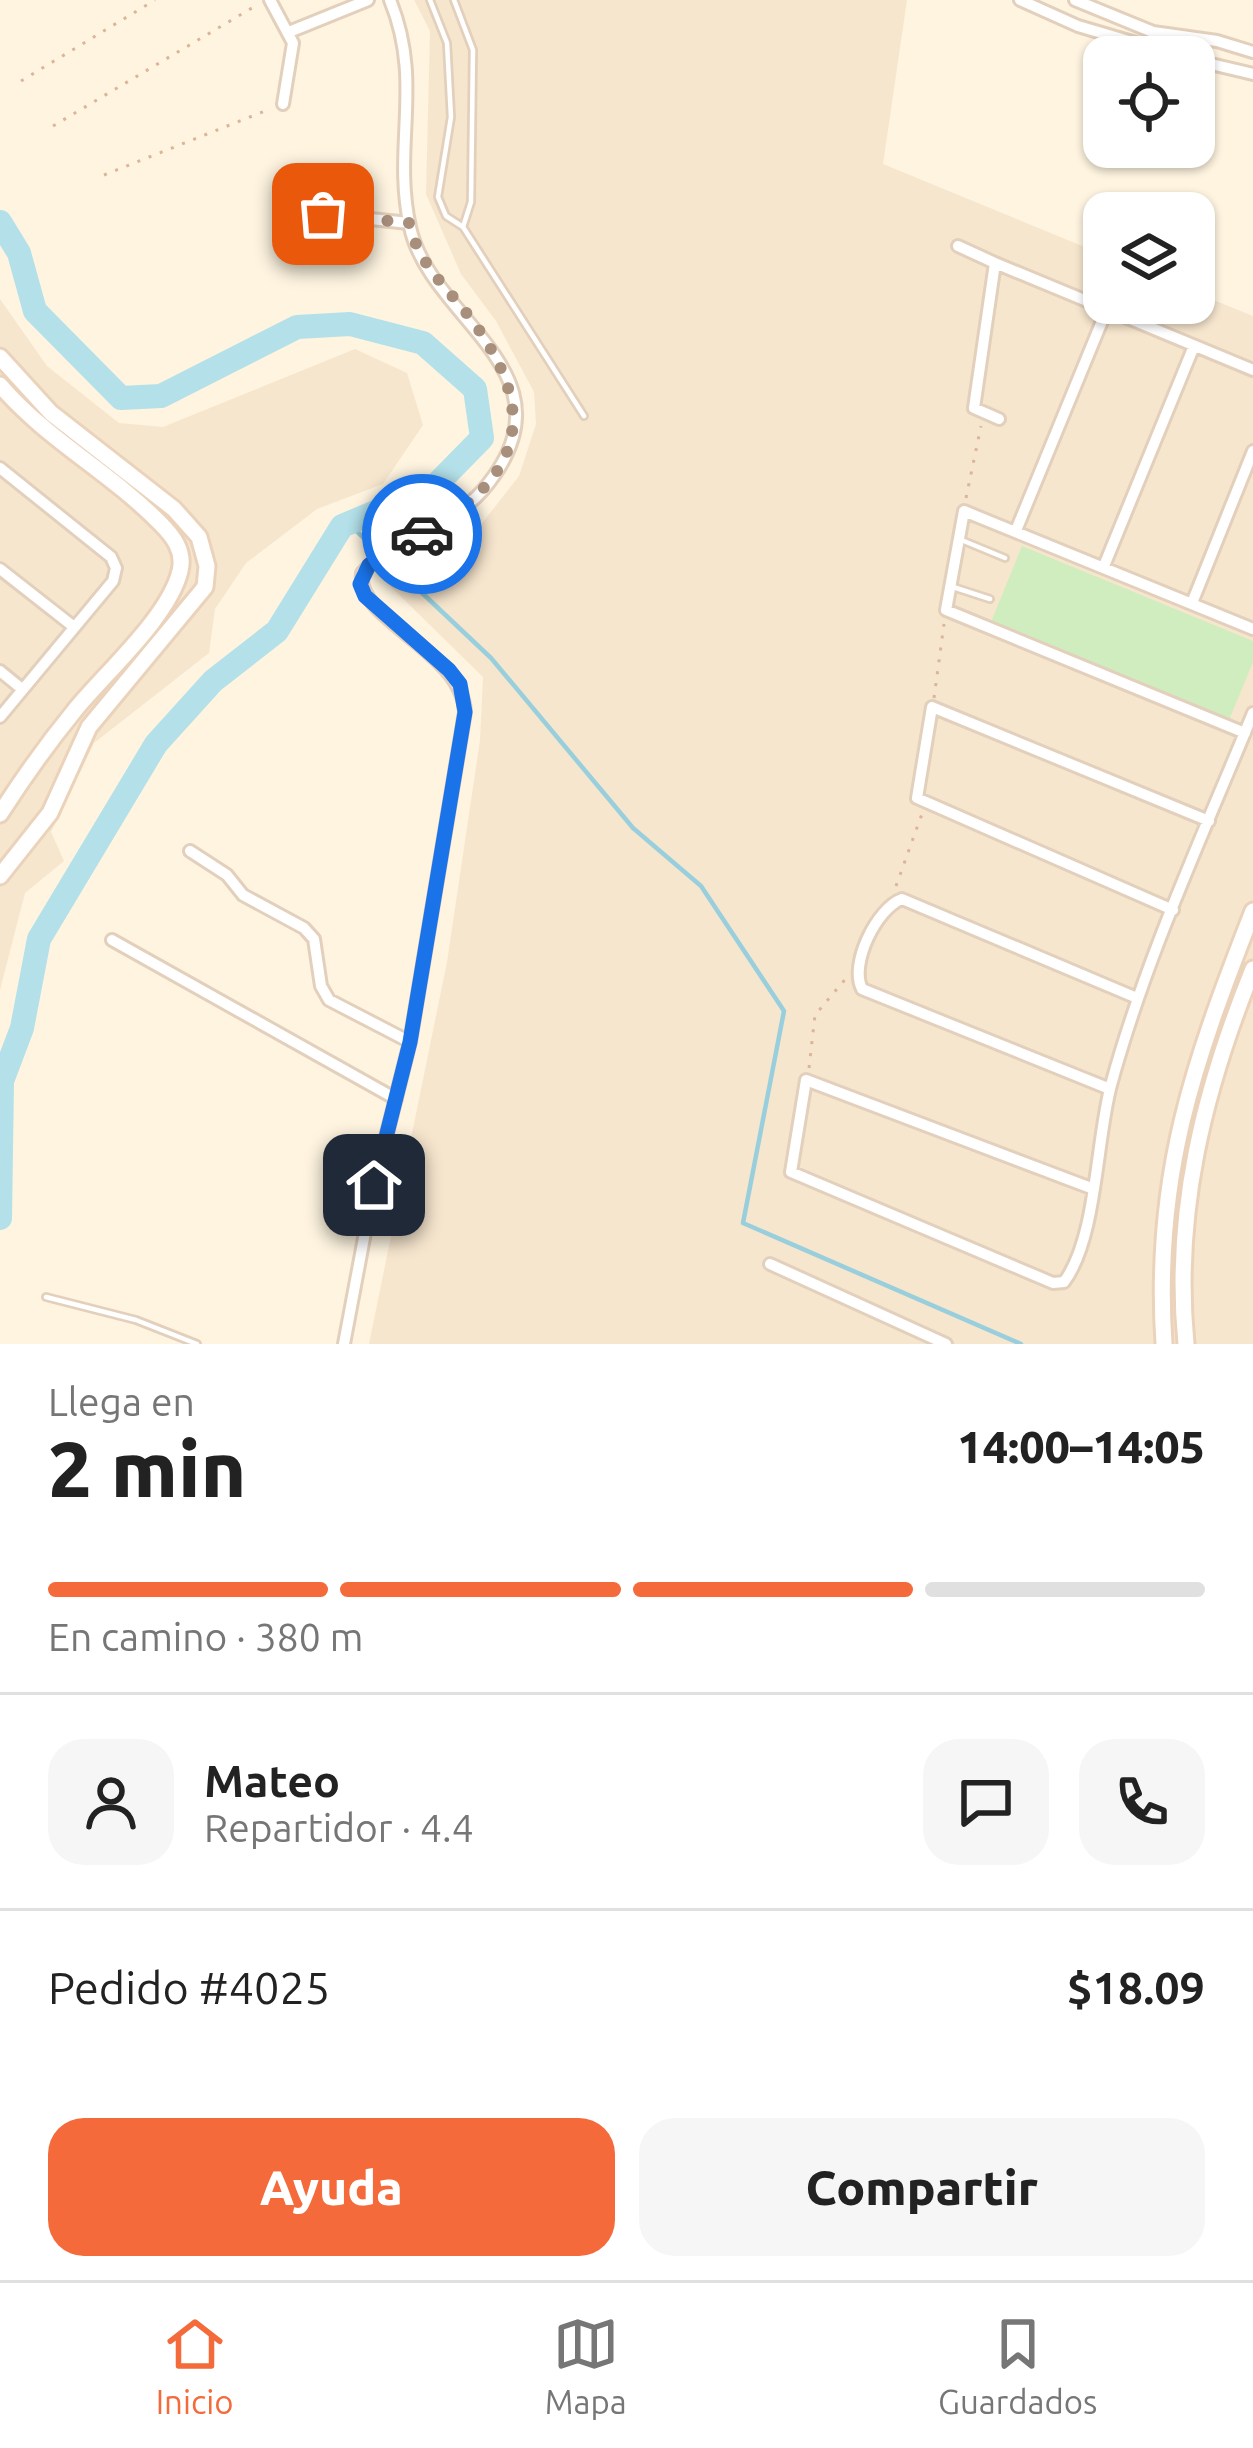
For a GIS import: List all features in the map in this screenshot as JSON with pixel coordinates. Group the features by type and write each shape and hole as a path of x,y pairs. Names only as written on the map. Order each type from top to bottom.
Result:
{"street":[{"path":"267,0 293,43 283,104"},
{"path":"290,32 368,0"},
{"path":"344,1344 410,1042 464,695 449,670 365,596 362,573 456,515 484,489 507,451 516,420 513,389 496,357 472,320 424,266 409,223 409,58 390,0"},
{"path":"1020,0 1114,36"},
{"path":"1076,0 1153,32 1217,41 1253,52"},
{"path":"1152,36 1153,32"},
{"path":"1215,65 1253,74"},
{"path":"323,214 409,223"},
{"path":"958,246 1083,299"},
{"path":"995,263 974,408 999,419"},
{"path":"1017,528 1101,324"},
{"path":"1142,324 1253,370"},
{"path":"1104,566 1194,346"},
{"path":"0,356 51,412 173,509 200,537 207,566 205,587 189,611 89,727 50,813 0,876"},
{"path":"0,385 26,416 159,521 178,543 180,574 76,710 8,788 0,814"},
{"path":"1192,603 1253,451"},
{"path":"0,468 116,564 113,580 0,717"},
{"path":"1245,733 946,610 964,511 1017,528 1253,629"},
{"path":"0,569 74,627"},
{"path":"0,671 22,689"},
{"path":"1173,910 925,803 914,790 932,707 1209,821"},
{"path":"76,710 89,727"},
{"path":"1091,1188 806,1081 791,1172 1053,1283 1064,1282 1071,1274 1091,1188 1110,1089 1137,998 1253,713"},
{"path":"190,851 227,874 243,895 304,928 314,939 321,986 329,1000 410,1042"},
{"path":"1110,1089 862,989 856,980 861,961 890,903 902,899 1137,998"},
{"path":"1163,1344 1164,1196 1183,1103 1253,911"},
{"path":"112,940 396,1099"},
{"path":"1186,1344 1181,1293 1185,1208 1203,1110 1253,969"},
{"path":"770,1264 946,1344"}],"lane":[{"path":"430,0 448,44 451,117 438,197 446,216 463,227 584,416"},
{"path":"454,0 473,50 470,202 463,227"},
{"path":"958,539 1005,558"},
{"path":"950,586 990,598"},
{"path":"46,1297 136,1320 196,1344"}],"path":[{"path":"21,81 155,0"},
{"path":"53,126 267,0"},
{"path":"104,175 283,104"},
{"path":"964,511 982,432 974,408"},
{"path":"932,707 946,610"},
{"path":"890,903 925,803"},
{"path":"806,1081 815,1015 861,961"}],"shaded area":[{"path":"414,0 907,0 883,164 1083,246 1083,324 1215,324 1215,301 1253,316 1253,1344 369,1344 447,962 480,740 483,677 387,583 382,571 398,558 435,562 465,545 519,476 536,424 534,392 496,321 461,274 426,194 430,31"},
{"path":"0,299 47,366 119,423 163,427 355,349 407,373 423,425 383,484 317,509 246,563 215,609 209,653 94,743 51,832 64,861 25,893 0,990"}],"green space":[{"path":"1022,546 1253,641 1253,662 1229,720 991,622"}],"waterway":[{"path":"0,222 19,253 35,311 121,398 161,396 297,327 350,324 423,343 475,389 482,438 433,488 342,526 277,631 213,681 156,744 39,939 22,1028 2,1081 0,1218"},
{"path":"348,523 491,658 633,828 701,886 784,1011 743,1223 1021,1344"}],"way so far":[{"path":"323,214 409,223 424,266 472,320 513,389 516,420 507,451 484,489 456,515 422,534"}],"route":[{"path":"374,1185 410,1042 465,712 460,684 449,670 365,596 360,584 369,565 422,534"}]}
